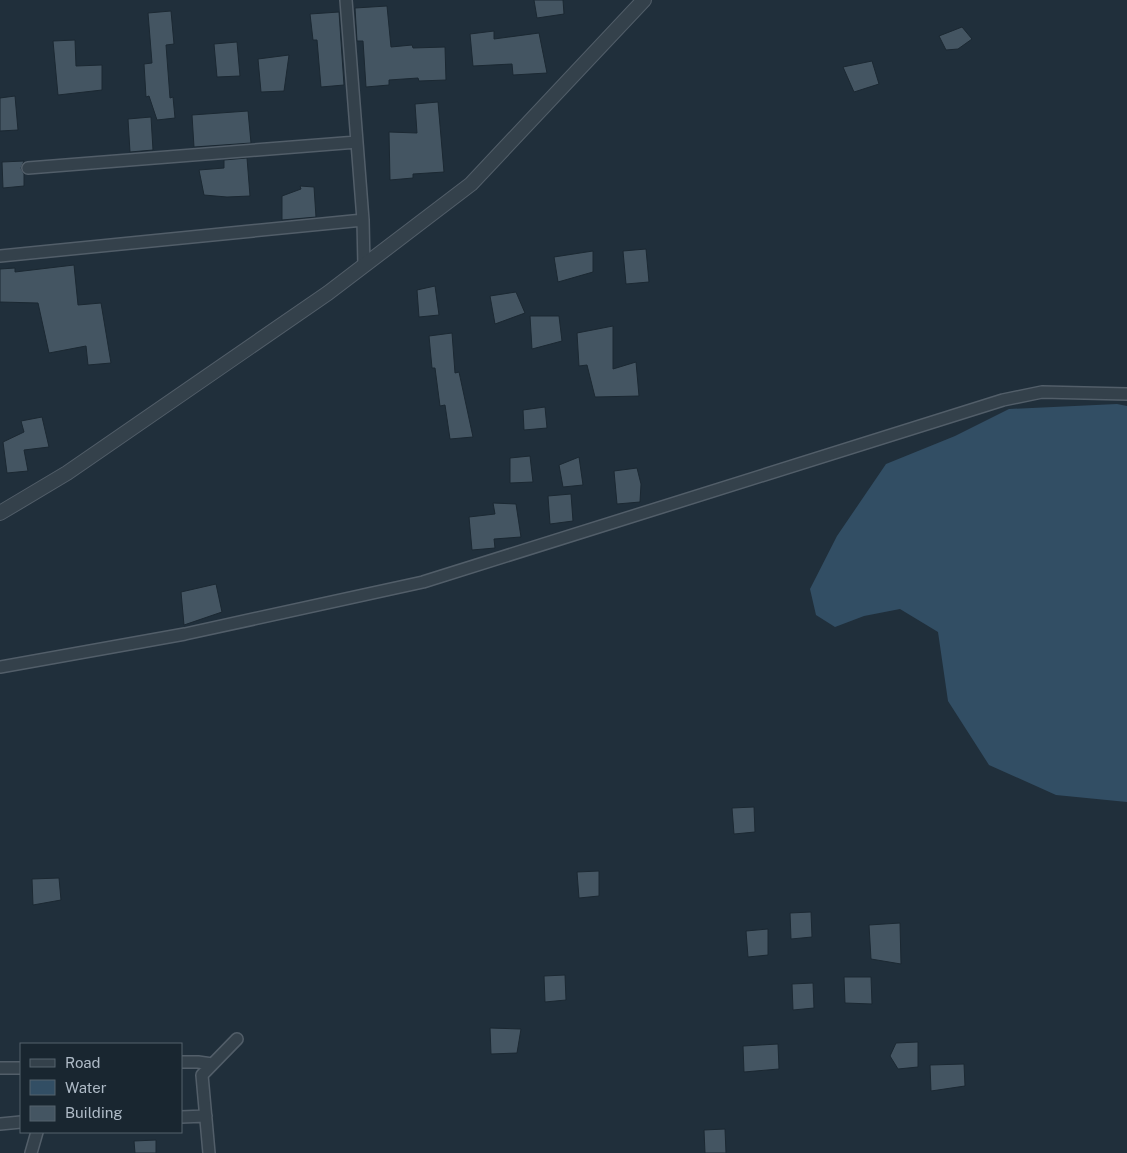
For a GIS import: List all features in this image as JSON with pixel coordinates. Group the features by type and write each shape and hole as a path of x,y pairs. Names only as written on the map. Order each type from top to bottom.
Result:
{"street":[{"path":"346,0 363,220 364,266"},
{"path":"0,513 67,473 328,293 471,184 644,0"},
{"path":"28,168 357,142"},
{"path":"0,256 363,220"},
{"path":"0,667 185,634 423,582 1003,400 1042,392 1127,394"},
{"path":"209,1153 202,1075 237,1039"},
{"path":"182,1062 212,1064"},
{"path":"0,1068 20,1068"},
{"path":"182,1117 206,1116"},
{"path":"0,1124 20,1122"},
{"path":"31,1153 37,1133"}],"water":[{"path":"1117,404 1127,406 1127,802 1056,795 989,765 948,701 938,632 900,609 864,616 835,627 816,615 810,589 837,536 886,464 955,436 1009,409"}],"building":[{"path":"534,0 563,0 564,14 537,18"},
{"path":"387,6 391,47 412,45 413,48 445,47 446,80 419,81 418,78 389,80 389,85 366,87 363,41 357,41 355,8"},
{"path":"171,11 174,44 166,45 170,98 173,97 175,118 157,120 149,96 146,97 144,64 152,63 148,13"},
{"path":"339,12 344,85 321,87 317,40 313,40 310,14"},
{"path":"962,27 972,39 958,49 946,50 939,36"},
{"path":"494,31 494,39 539,33 547,73 513,75 512,64 473,66 470,34"},
{"path":"75,40 76,66 102,65 102,90 58,95 53,41"},
{"path":"237,42 240,76 217,77 214,44"},
{"path":"289,55 284,91 261,92 258,59"},
{"path":"872,61 879,84 854,92 843,67"},
{"path":"15,96 18,130 0,131 0,98"},
{"path":"438,102 444,172 413,174 413,178 390,180 389,132 417,133 415,104"},
{"path":"248,111 251,143 194,147 192,115"},
{"path":"151,117 153,150 130,152 128,119"},
{"path":"247,158 250,196 204,195 199,170 224,168 224,160"},
{"path":"24,161 21,168 24,174 24,186 3,188 2,162"},
{"path":"300,186 314,187 316,217 282,220 282,196 301,189"},
{"path":"646,249 649,282 626,284 623,251"},
{"path":"593,251 593,272 558,282 554,257"},
{"path":"74,265 78,305 101,303 111,363 88,365 86,346 49,353 38,303 0,302 0,269 15,268 15,272"},
{"path":"435,286 439,315 419,317 417,290"},
{"path":"516,292 525,313 495,324 490,296"},
{"path":"530,316 559,316 562,341 532,349"},
{"path":"613,326 613,369 636,362 639,396 595,397 587,365 579,366 577,333"},
{"path":"452,333 455,373 459,372 473,437 450,439 445,405 440,406 435,368 432,368 429,336"},
{"path":"545,407 547,428 524,430 523,410"},
{"path":"42,417 49,447 24,450 28,471 7,473 3,442 24,432 21,421"},
{"path":"530,456 533,482 510,483 510,458"},
{"path":"579,457 583,485 563,487 559,465"},
{"path":"637,468 641,484 640,502 617,504 614,471"},
{"path":"571,494 573,521 550,524 548,496"},
{"path":"493,503 516,504 521,537 494,539 495,548 472,550 469,517 495,514"},
{"path":"216,584 222,612 184,625 181,592"},
{"path":"754,807 755,832 734,834 732,808"},
{"path":"599,871 599,896 579,898 577,872"},
{"path":"59,878 61,900 33,905 32,879"},
{"path":"811,912 812,937 791,939 790,913"},
{"path":"900,923 901,964 871,959 869,925"},
{"path":"768,929 768,955 748,957 746,931"},
{"path":"565,975 566,1000 545,1002 544,976"},
{"path":"844,977 871,977 872,1004 845,1003"},
{"path":"813,983 814,1008 793,1010 792,984"},
{"path":"490,1028 521,1029 517,1053 491,1054"},
{"path":"918,1042 918,1067 898,1069 890,1056 896,1043"},
{"path":"778,1044 779,1069 744,1072 743,1046"},
{"path":"964,1064 965,1086 931,1091 930,1065"},
{"path":"725,1129 726,1153 705,1153 704,1130"},
{"path":"156,1140 156,1153 135,1153 134,1141"}]}
